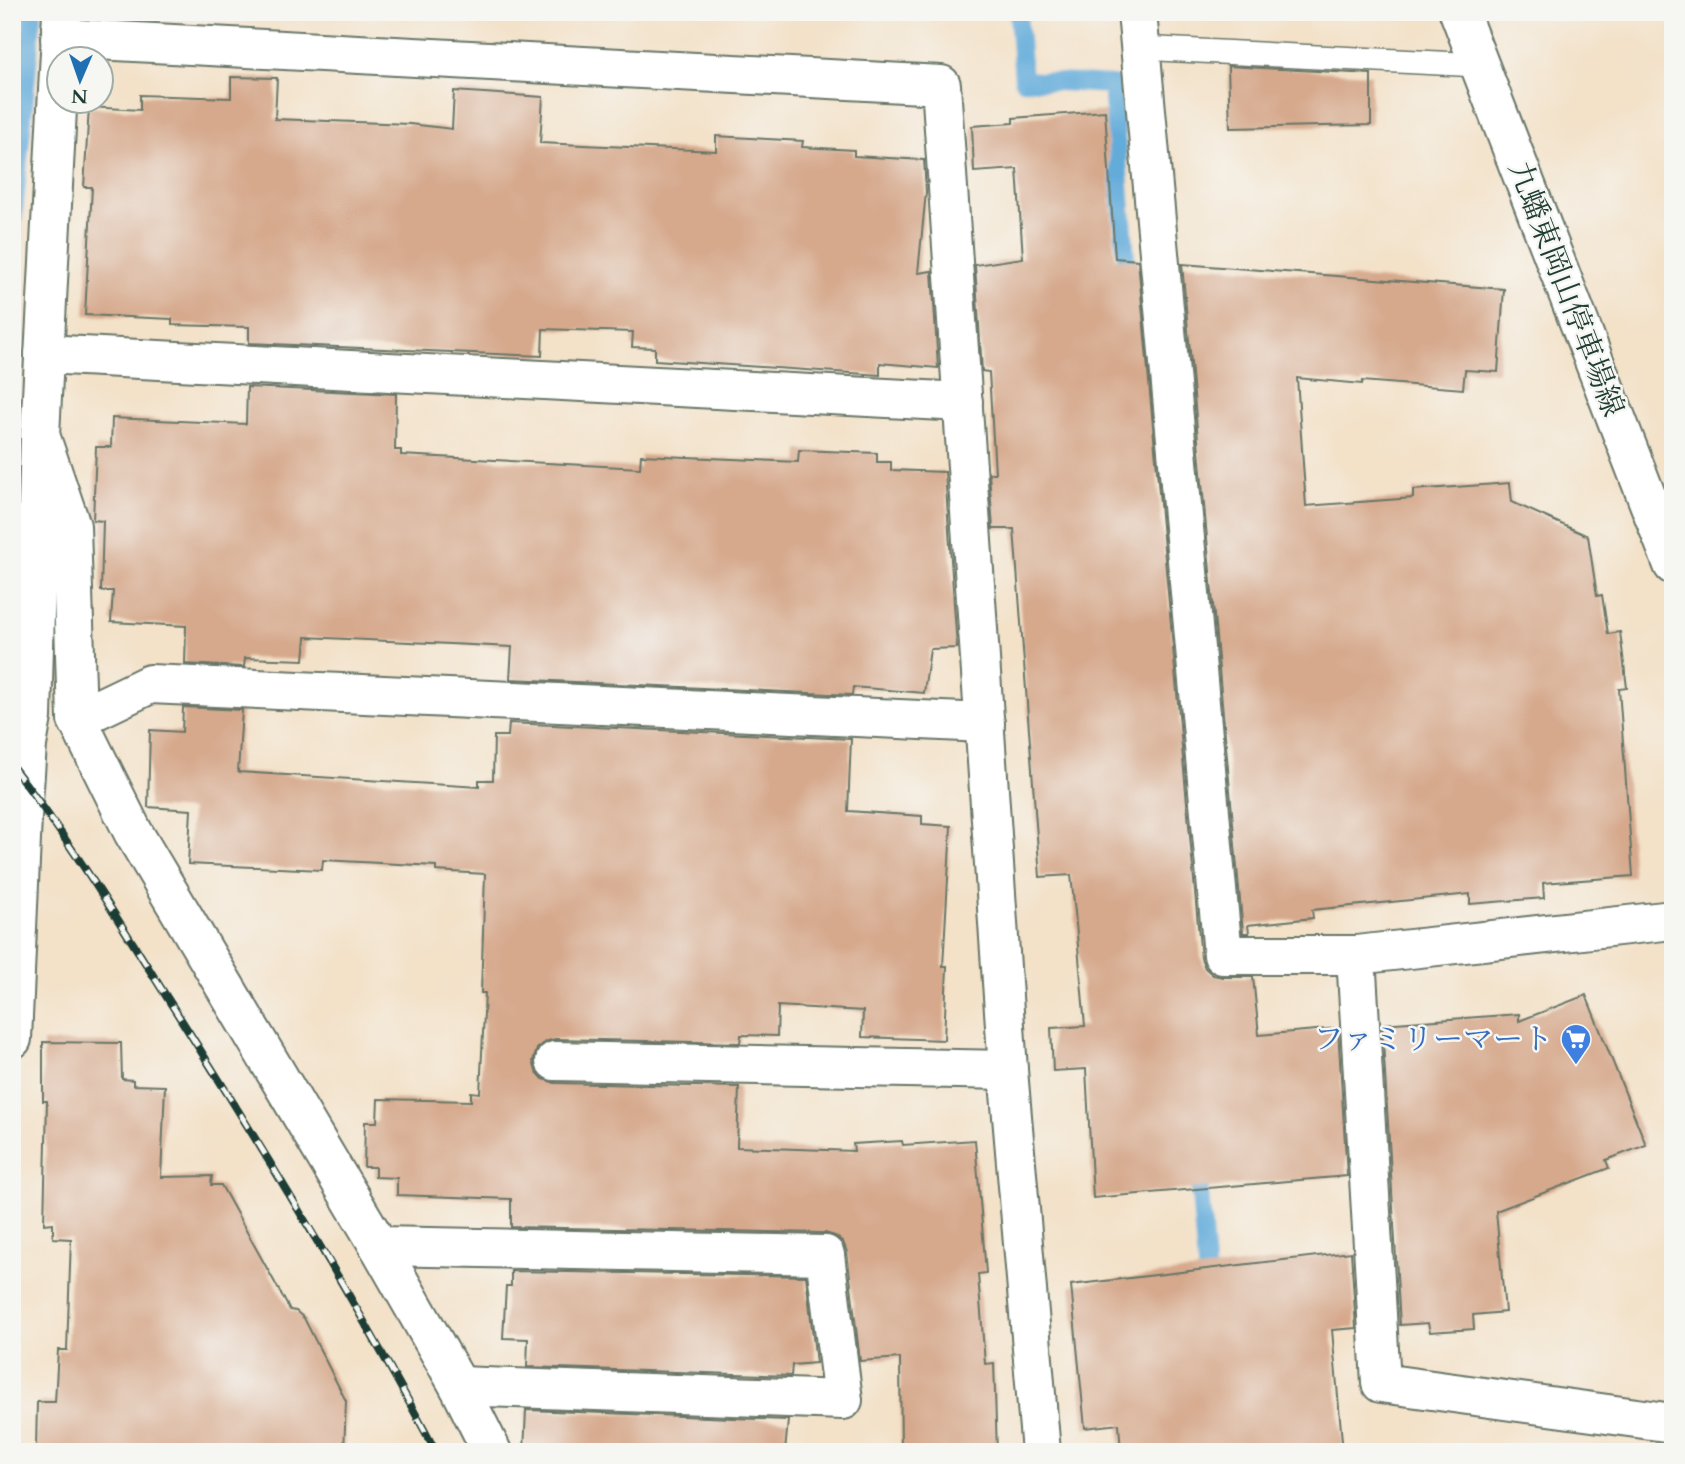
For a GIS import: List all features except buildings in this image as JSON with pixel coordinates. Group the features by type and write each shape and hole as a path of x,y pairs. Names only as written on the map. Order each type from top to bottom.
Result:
{"street":[{"name":"九蟠東岡山停車場線","path":"1459,12 1673,565"},
{"path":"12,1039 22,817 27,745 32,717 40,435 61,25 941,85 1008,1070 1041,1452"},
{"path":"1138,30 1223,955 1356,955 1673,920"},
{"path":"44,354 963,402"},
{"path":"40,435 71,526 77,719 133,832 379,1246 459,1386 492,1452"},
{"path":"77,719 150,684 985,723"},
{"path":"1356,955 1381,1383 1673,1423"},
{"path":"555,1061 1008,1070"},
{"path":"379,1246 825,1255 843,1400 459,1386"}],"lane":[{"path":"1138,30 1479,65"}],"waterway":[{"path":"12,233 33,12"},
{"path":"1018,12 1023,80 1112,85 1128,283"},
{"path":"1198,1166 1208,1291"}],"railway":[{"path":"12,766 99,890 247,1125 344,1287 436,1452"}],"place":[{"name":"ファミリーマート","path":"1576,1066"}]}
